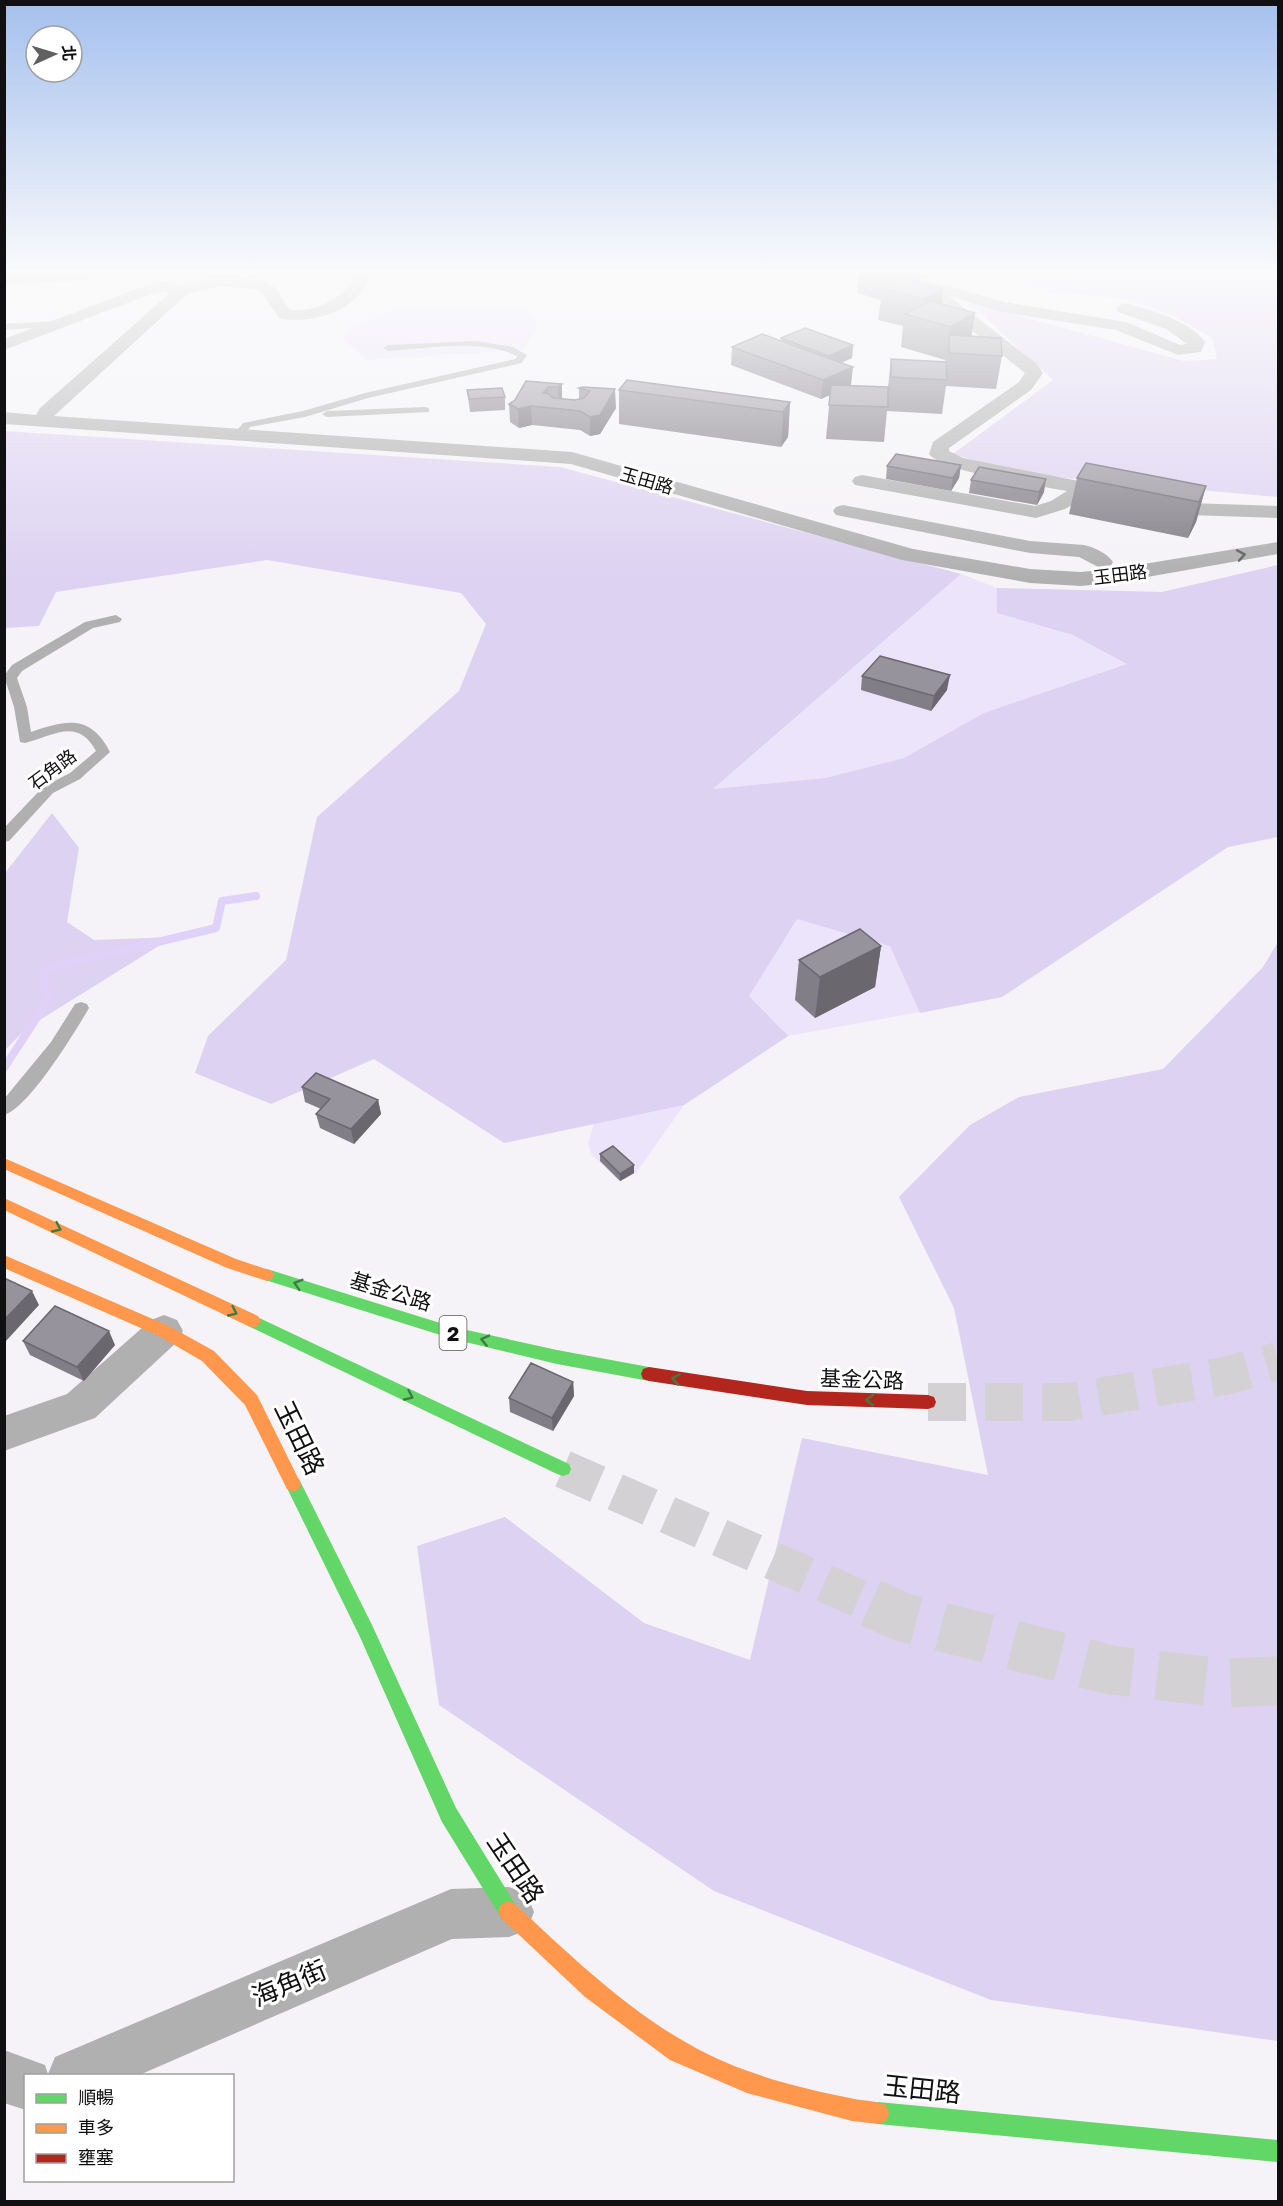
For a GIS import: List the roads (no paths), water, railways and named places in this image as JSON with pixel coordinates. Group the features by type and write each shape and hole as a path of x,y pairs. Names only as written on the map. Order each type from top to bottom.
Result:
{"main road":[{"name":"基金公路","path":"4,1162 86,1201 232,1264 453,1332 556,1357 658,1376 807,1398 928,1402"},
{"path":"4,1203 563,1469"},
{"name":"玉田路","path":"4,1261 164,1331 208,1356 251,1400 366,1631 449,1815 509,1912 592,1990 678,2052 747,2082 852,2110 1278,2151"}],"street":[{"path":"45,416 89,372"},
{"path":"1033,372 1032,379 1025,386 940,446 939,454 957,463 1083,490 1189,509 1278,512"},
{"name":"玉田路","path":"4,409 45,416 572,458 910,555 1030,576 1081,579 1119,575 1278,548"},
{"name":"玉田路","path":"4,418 45,416"},
{"name":"玉田路","path":"243,431 579,449 916,542 984,557 1045,566 1144,559 1278,532"},
{"path":"862,481 1036,512 1058,505 1083,490"},
{"path":"843,511 1030,547 1084,551 1101,562"},
{"path":"4,1434 81,1406 164,1331"},
{"name":"海角街","path":"79,2074 451,1914 509,1912"},
{"path":"4,2076 24,2083"}],"lane":[{"path":"243,431 364,396 471,372"},
{"path":"313,412 324,414 424,410"},
{"name":"石角路","path":"4,838 48,790 75,776 103,752 100,744 88,729 77,726 59,728 25,739 25,721 20,700 10,678 17,668 89,625 117,619"},
{"path":"4,1109 12,1103 57,1046 81,1008"}],"waterway":[{"path":"4,1068 49,999 42,979 45,969 216,928 222,901 256,896"}],"tunnel":[{"path":"928,1402 1069,1402 1225,1376 1278,1361"},
{"path":"563,1469 874,1605"},
{"path":"871,1603 902,1617 1111,1670 1223,1683 1278,1681"}]}
